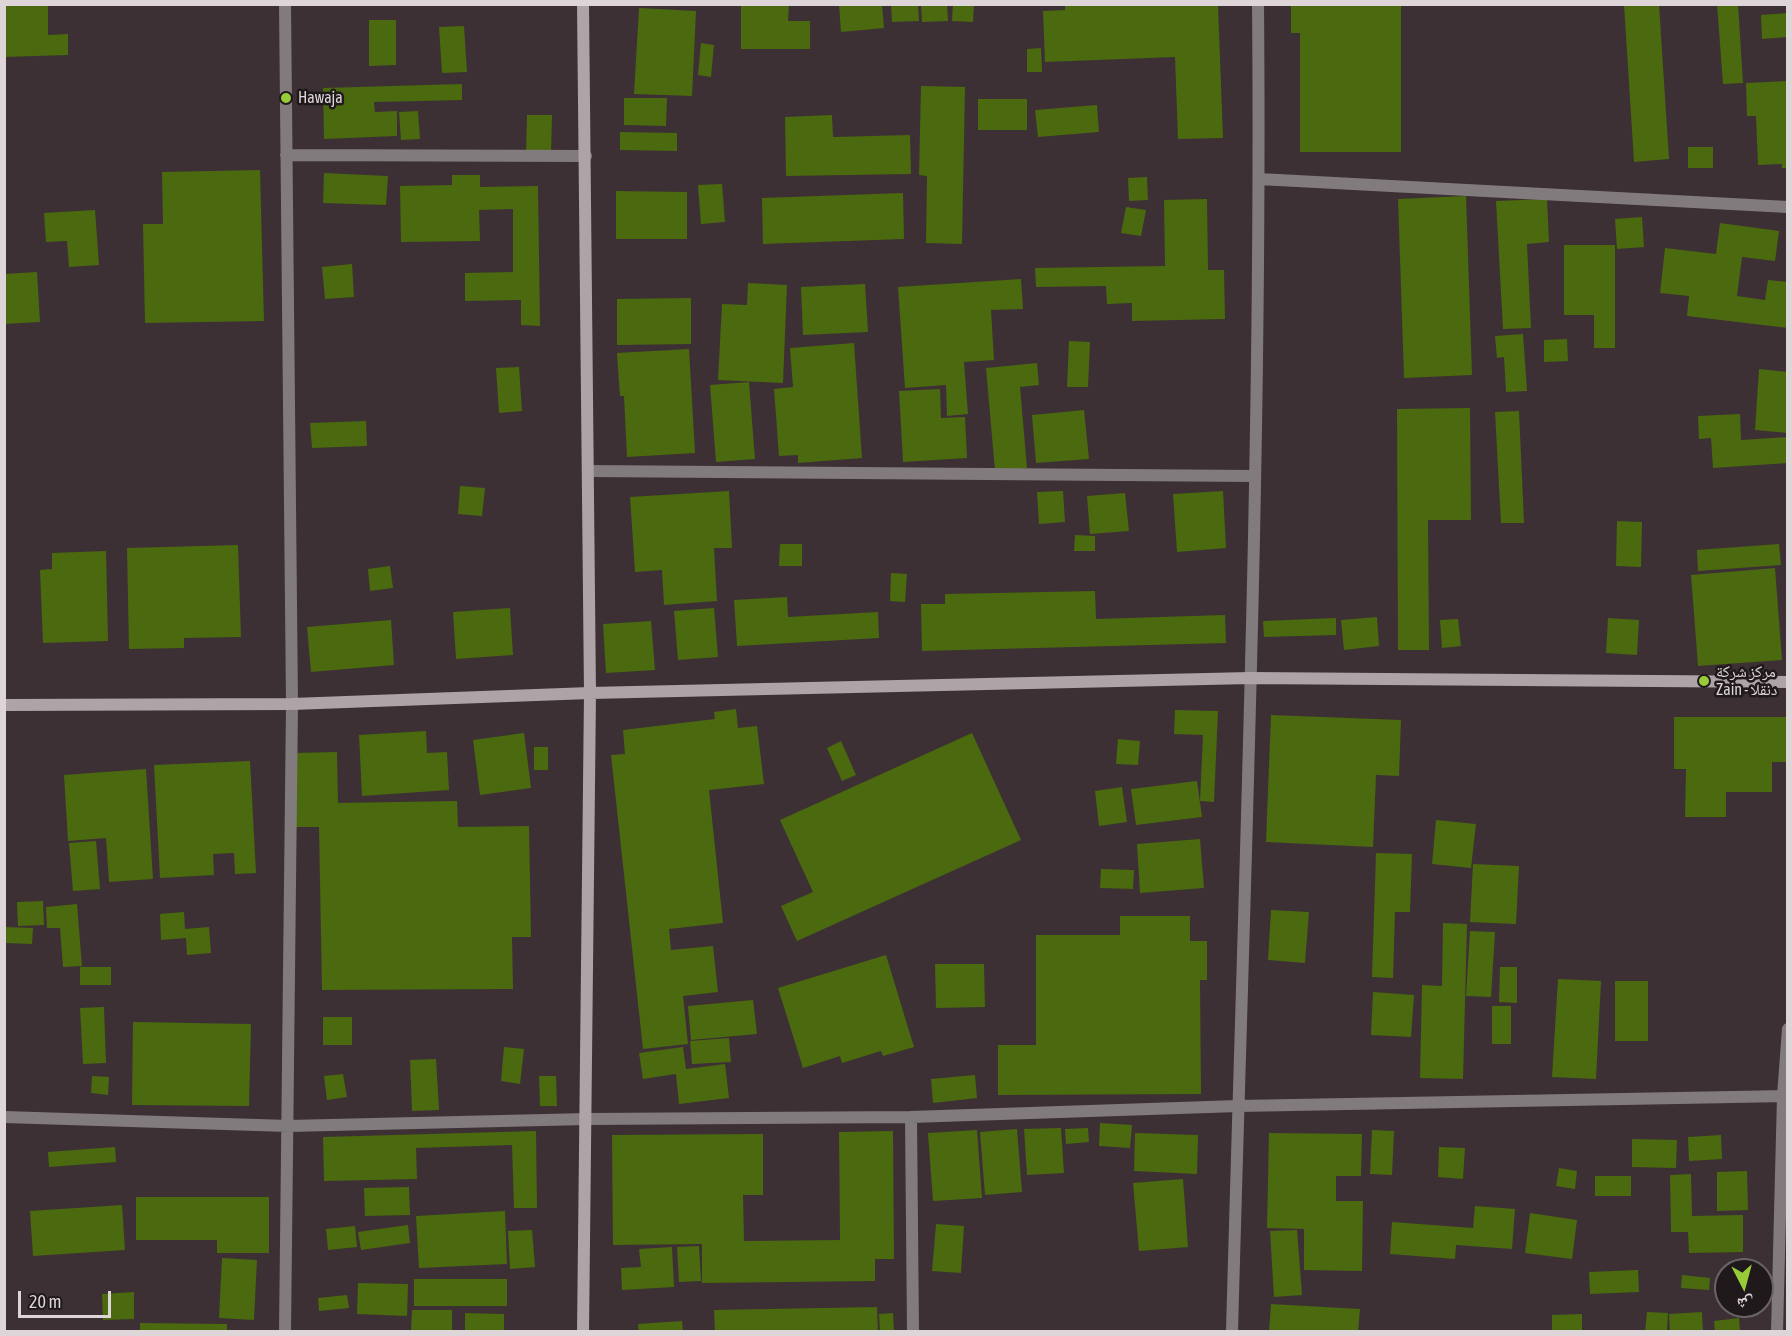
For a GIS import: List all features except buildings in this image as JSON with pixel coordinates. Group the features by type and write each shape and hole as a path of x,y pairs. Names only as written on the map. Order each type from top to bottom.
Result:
{"street":[{"path":"285,4 292,704 285,1332"},
{"path":"583,4 590,693 583,1332"},
{"path":"1232,1332 1254,476 1259,179 1257,4"},
{"path":"286,155 586,156"},
{"path":"1259,179 1788,207"},
{"path":"588,471 1254,476"},
{"path":"4,705 292,704 590,693 1250,678 1788,682"},
{"path":"1777,1332 1788,1029"},
{"path":"4,1117 288,1126 587,1119 910,1117 1238,1106 1785,1096"},
{"path":"910,1117 912,1332"}],"place":[{"name":"Hawaja","path":"286,98"},
{"name":"مركز شركة Zain - دنقلا","path":"1704,681"}]}
